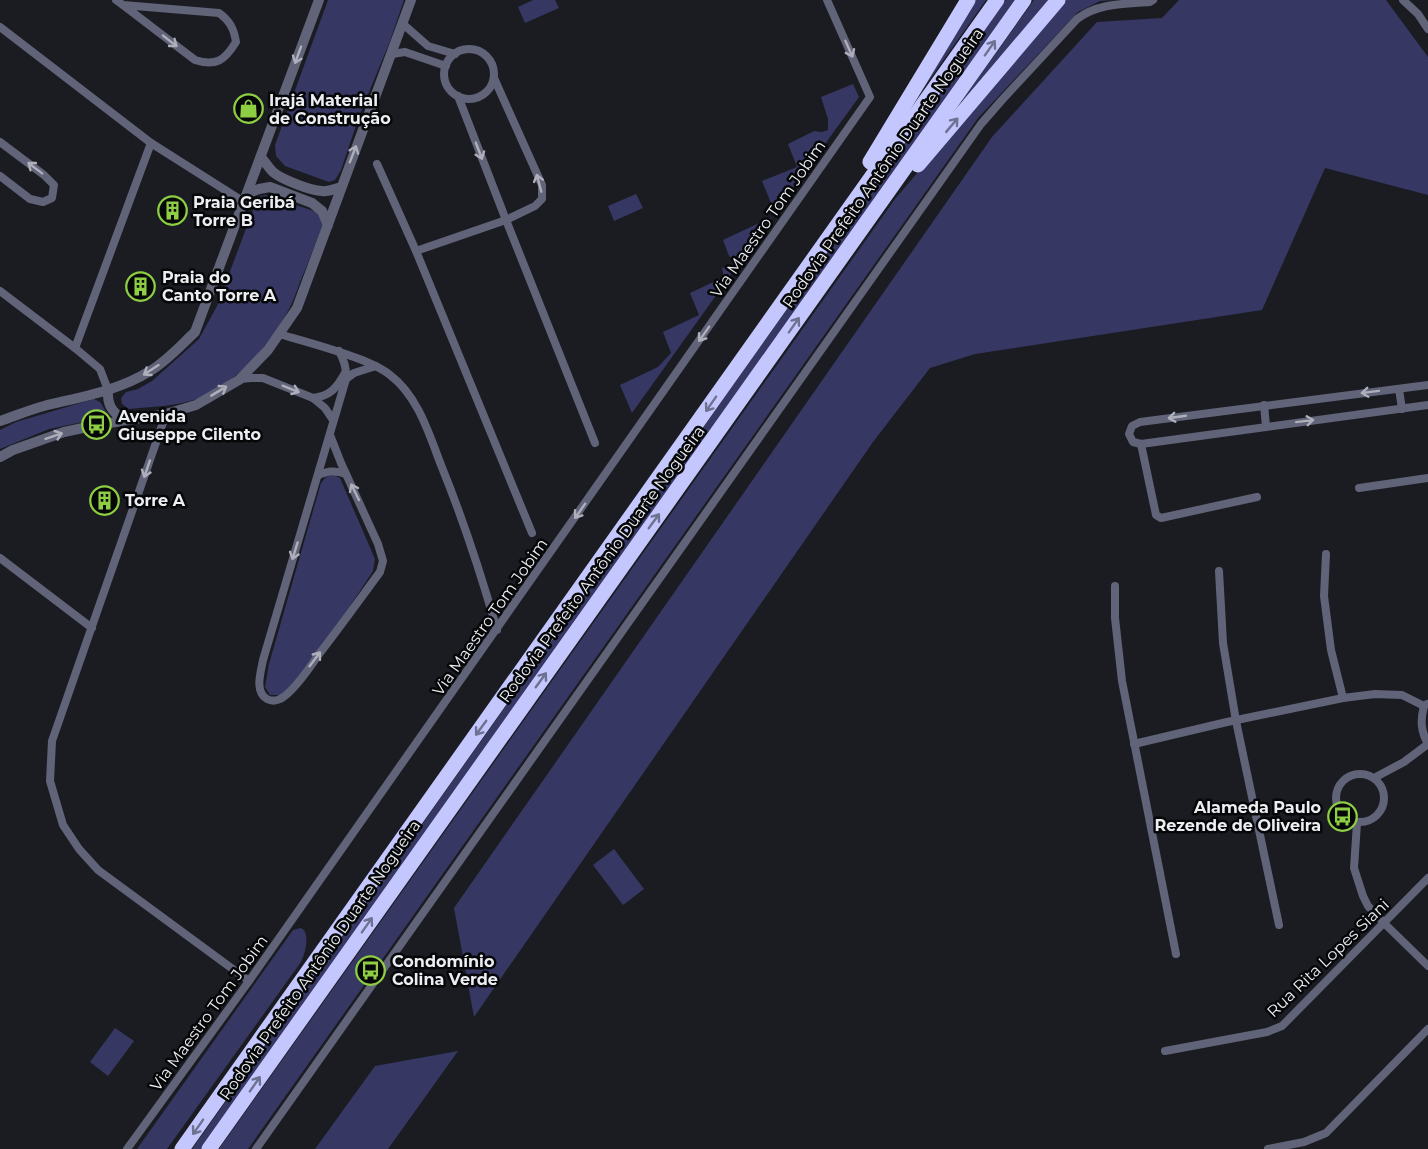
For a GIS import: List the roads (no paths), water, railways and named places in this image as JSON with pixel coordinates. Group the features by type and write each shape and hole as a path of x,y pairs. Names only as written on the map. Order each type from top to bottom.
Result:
{"highway":[{"path":"806,270 968,0"},
{"name":"Rodovia Prefeito Antônio Duarte Nogueira","path":"182,1149 997,0"},
{"name":"Rodovia Prefeito Antônio Duarte Nogueira","path":"209,1149 1024,0"},
{"path":"822,284 899,187 1058,0"}],"street":[{"path":"0,421 128,383 166,359 195,332 319,0"},
{"path":"0,457 64,432 166,414 196,405 239,380 268,350 297,308 411,0"},
{"name":"Via Maestro Tom Jobim","path":"127,1149 249,981 497,630 870,97 828,0"},
{"path":"256,1149 981,124 1086,12 1101,6 1153,0"},
{"path":"1403,0 1418,14 1428,28"},
{"path":"120,3 219,13 228,19 235,30 236,42 228,55 216,62 206,64 195,60 120,3"},
{"path":"403,24 428,46 455,54"},
{"path":"0,27 151,143 246,198"},
{"path":"471,49 486,55 491,62 494,69 492,85 481,96 466,99 452,92 448,87 445,80 446,66 455,54 471,49"},
{"path":"392,54 405,52 446,66"},
{"path":"416,251 506,220 535,206 542,199 542,184 494,78"},
{"path":"459,96 595,443"},
{"path":"0,142 54,185 52,198 43,202 30,199 0,176"},
{"path":"75,348 151,143"},
{"path":"261,157 281,178 319,192 341,187"},
{"path":"377,164 416,251 532,532"},
{"path":"246,198 259,189 270,187 312,203 322,211 328,225"},
{"path":"0,291 100,369 113,413 124,420"},
{"path":"279,334 339,351 376,366 390,374 413,401 424,422 466,530 497,630"},
{"path":"330,435 378,544 383,561 380,572 288,694 282,699 269,700 260,690 263,660 346,379 343,357 339,351"},
{"path":"346,379 354,373 376,366"},
{"path":"313,398 328,395 336,387 346,370"},
{"path":"239,380 263,378 313,398 325,408 333,420"},
{"path":"1428,384 1140,422 1132,426 1129,434 1133,442 1141,444 1428,405"},
{"path":"1399,389 1402,410"},
{"path":"1264,405 1266,426"},
{"path":"166,414 52,741 50,781 63,825 79,849 98,870 249,981"},
{"path":"1141,444 1158,517 1257,497"},
{"path":"318,475 336,471 346,474"},
{"path":"1359,488 1428,478"},
{"path":"1326,554 1324,596 1329,639 1343,698"},
{"path":"0,558 92,627"},
{"path":"1220,571 1223,643 1236,721 1279,925"},
{"path":"1115,586 1115,618 1122,681 1176,954"},
{"path":"1134,744 1343,698 1383,693 1402,695 1426,705 1420,720 1423,735 1428,744 1404,762 1374,778"},
{"path":"1359,774 1374,778 1384,791 1383,807 1378,814 1365,822 1357,823 1342,816 1335,801 1336,793 1344,779 1359,774"},
{"path":"1357,823 1354,868 1363,896 1368,906 1383,923 1428,966"},
{"name":"Rua Rita Lopes Siani","path":"1165,1051 1267,1032 1282,1026 1428,878"},
{"path":"1268,1149 1304,1142 1326,1133 1428,1029"}],"place":[{"name":"Irajá Material de Construção","path":"248,109"},
{"name":"Praia Geribá Torre B","path":"172,211"},
{"name":"Praia do Canto Torre A","path":"141,286"},
{"name":"Avenida Giuseppe Cilento","path":"97,425"},
{"name":"Torre A","path":"104,500"},
{"name":"Alameda Paulo Rezende de Oliveira","path":"1342,816"},
{"name":"Condomínio Colina Verde","path":"371,970"}]}
